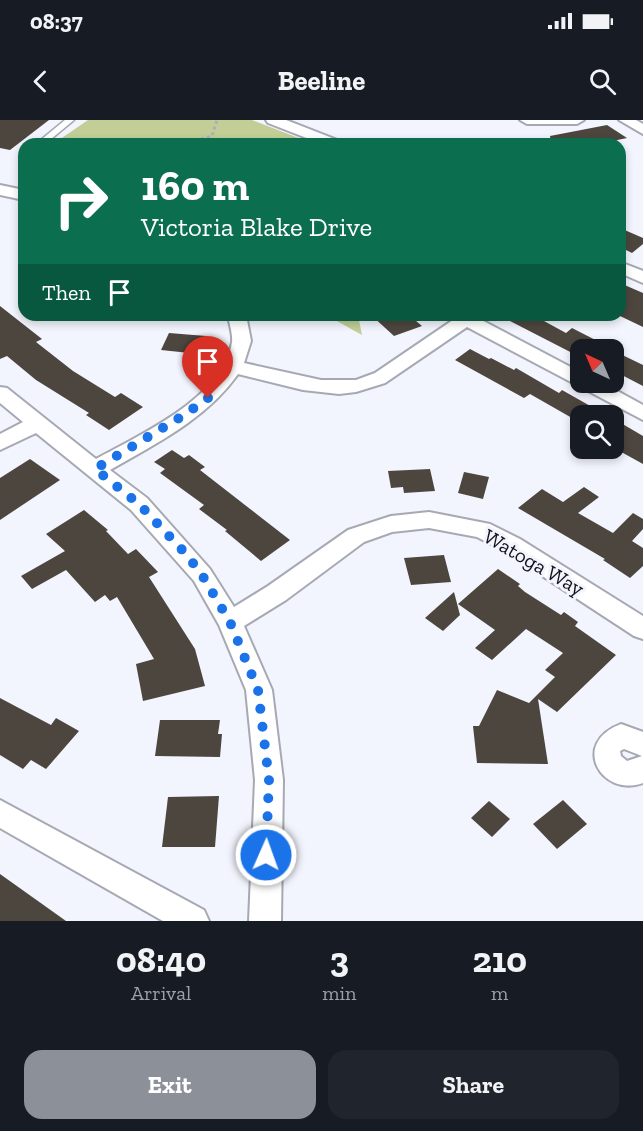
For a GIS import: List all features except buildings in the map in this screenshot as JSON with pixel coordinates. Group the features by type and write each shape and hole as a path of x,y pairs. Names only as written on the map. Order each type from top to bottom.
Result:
{"street":[{"path":"273,120 320,138"},
{"path":"527,120 577,120"},
{"path":"626,120 643,130"},
{"path":"0,190 18,194"},
{"path":"95,469 184,415 222,384 235,366 241,340 238,321"},
{"path":"235,366 315,384 360,385 374,382 457,321"},
{"path":"469,321 570,375"},
{"path":"0,393 139,504 186,554 202,575 230,622 258,690 269,780 265,921"},
{"path":"606,393 643,413"},
{"path":"0,443 36,424"},
{"name":"Watoga Way","path":"230,622 268,599 356,536 391,524 429,520 475,528 512,545 643,629"},
{"path":"643,744 621,736 610,740 606,748 607,758 612,767 622,773 633,774 643,768"},
{"path":"0,813 193,921"}],"lane":[{"path":"48,138 70,120"}],"path":[{"path":"205,138 212,136 217,120"}],"green space":[{"path":"88,120 252,120 298,138 62,138"},
{"path":"337,321 359,321 362,335"}],"route":[{"path":"208,398 95,469 139,504 186,554 202,575 230,622 258,690 269,780 266,855"}]}
